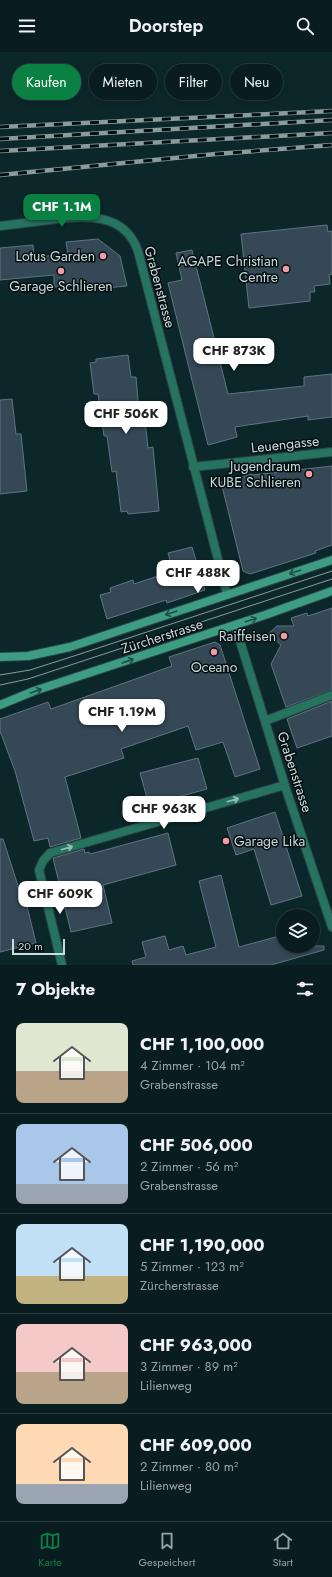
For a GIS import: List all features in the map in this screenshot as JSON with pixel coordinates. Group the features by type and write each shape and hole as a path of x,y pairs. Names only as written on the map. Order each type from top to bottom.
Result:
{"main road":[{"name":"Zürcherstrasse","path":"0,657 28,656 70,647 332,560"},
{"name":"Zürcherstrasse","path":"0,705 34,691 332,592"}],"street":[{"name":"Grabenstrasse","path":"0,226 60,218 97,218 117,224 126,230 132,238 138,251 227,594"},
{"name":"Leuengasse","path":"193,467 332,452"},
{"name":"Grabenstrasse","path":"235,625 264,720 332,927"},
{"path":"264,720 332,696"},
{"path":"62,965 39,870 42,861 50,853 285,785"}],"building":[{"path":"327,225 328,232 332,231 332,274 329,275 330,284 314,286 315,292 310,292 310,301 249,308 241,234"},
{"path":"98,239 120,256 127,286 105,288 103,283 54,287 54,275 0,280 0,248 33,245 34,257 68,254 66,242"},
{"path":"192,250 228,394 304,386 304,377 332,374 332,417 308,420 308,416 235,427 237,437 208,445 168,283 182,280 176,253"},
{"path":"128,355 131,377 136,377 139,412 144,412 148,448 153,447 159,511 128,514 127,511 121,512 116,471 112,472 107,436 104,436 98,394 94,394 90,363 96,362 96,359"},
{"path":"12,399 16,434 21,434 27,491 0,494 0,400"},
{"path":"332,466 332,545 315,551 316,553 250,574 243,571 221,482 252,474"},
{"path":"192,547 205,590 167,603 166,600 107,619 100,595 111,592 110,588 133,580 134,584 173,571 168,553"},
{"path":"332,608 332,690 286,707 271,664 281,645 268,634 277,626 294,626 291,618 307,613 308,616"},
{"path":"215,642 220,645 260,769 235,777 223,742 196,750 188,726 121,749 124,758 65,777 81,838 50,847 48,838 34,841 15,771 0,731 0,719 48,702 51,709 172,666 169,657"},
{"path":"332,701 332,736 297,748 287,719"},
{"path":"198,758 207,789 149,805 140,773"},
{"path":"275,812 302,896 271,905 254,849 236,855 227,828"},
{"path":"168,833 176,865 103,885 112,923 71,932 53,858 84,849 85,853 89,852 90,854"},
{"path":"0,839 3,839 21,895 24,894 36,943 0,952"},
{"path":"221,875 239,947 276,937 276,953 313,953 271,965 133,965 132,961 146,957 142,942 165,936 169,950 183,946 186,955 216,947 199,881"},
{"path":"320,946 324,946 324,950 320,951"}],"tram line":[{"path":"0,675 30,670 332,571"},
{"path":"0,685 28,679 332,579"}],"railway":[{"path":"0,127 332,111"},
{"path":"0,139 332,120"},
{"path":"0,151 332,133"},
{"path":"0,175 216,154 332,145"}],"place":[{"name":"Lotus Garden","path":"103,256"},
{"name":"AGAPE Christian Centre","path":"286,269"},
{"name":"Garage Schlieren","path":"61,271"},
{"name":"Jugendraum KUBE Schlieren","path":"309,474"},
{"name":"Raiffeisen","path":"284,636"},
{"name":"Oceano","path":"214,652"},
{"name":"Garage Lika","path":"226,841"}]}
